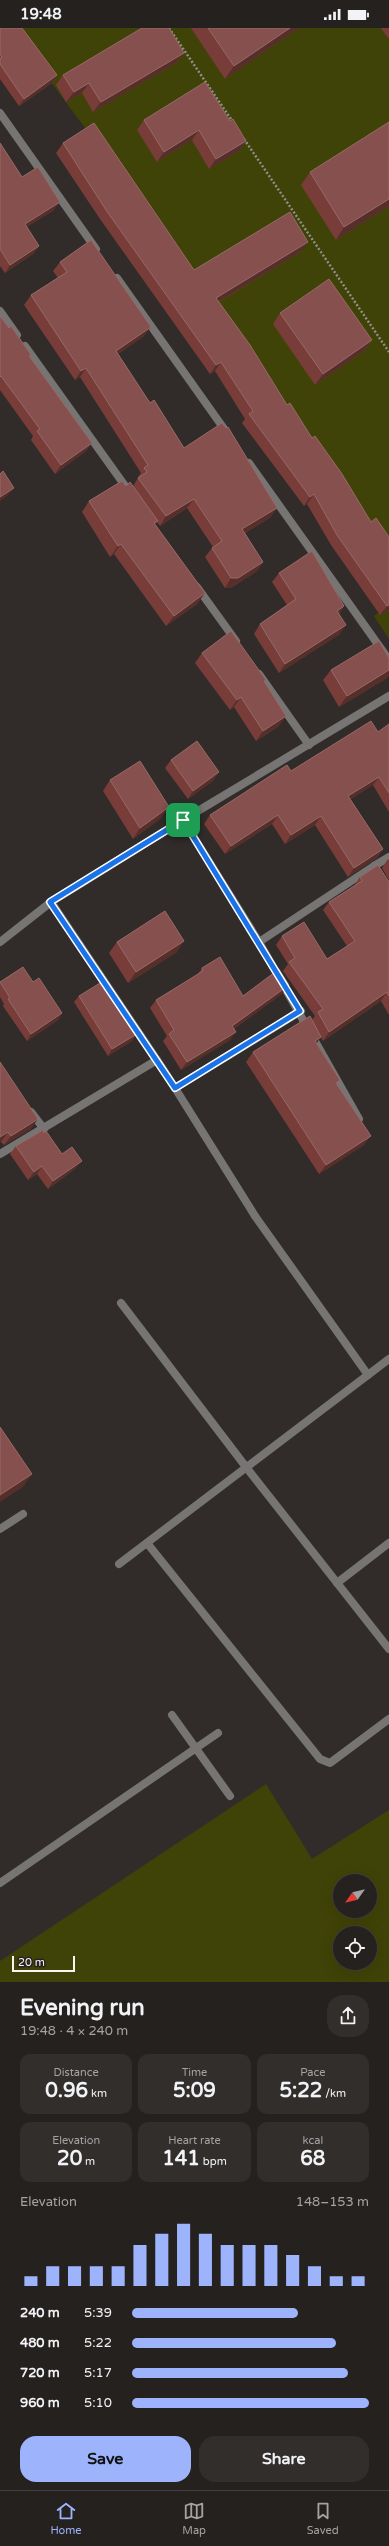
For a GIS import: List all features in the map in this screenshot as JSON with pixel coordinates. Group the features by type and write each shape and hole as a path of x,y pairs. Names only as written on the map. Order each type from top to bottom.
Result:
{"street":[{"path":"0,113 102,256"},
{"path":"111,270 232,439"},
{"path":"0,311 134,499"},
{"path":"245,458 389,660"},
{"path":"189,576 240,648"},
{"path":"254,667 309,745"},
{"path":"0,942 50,902 389,696"},
{"path":"183,820 300,1011 362,1126"},
{"path":"259,942 389,857"},
{"path":"374,866 382,879"},
{"path":"50,902 157,1060 255,1216 368,1375"},
{"path":"175,1088 300,1011"},
{"path":"0,1154 157,1060"},
{"path":"26,1105 44,1129"},
{"path":"121,1303 246,1467 389,1650"},
{"path":"119,1564 389,1359"},
{"path":"0,1528 23,1514"},
{"path":"147,1543 320,1759 330,1763 389,1718"},
{"path":"337,1583 389,1543"},
{"path":"172,1715 230,1796"},
{"path":"0,1883 218,1733"}],"path":[{"path":"169,28 235,125"},
{"path":"239,132 389,352"}],"shaded area":[{"path":"11,28 389,28 389,554 119,174"},
{"path":"389,604 389,639 374,616"},
{"path":"266,1784 312,1859 389,1810 389,1982 0,1982 0,1961"}],"building":[{"path":"0,28 22,28 57,75 24,99 0,64 0,59 2,57 0,54"},
{"path":"142,28 169,28 184,53 101,102 89,83 74,92 63,75"},
{"path":"208,28 290,28 234,66"},
{"path":"205,82 230,121 233,119 246,141 216,159 199,130 164,152 144,120"},
{"path":"389,122 389,199 344,227 310,172"},
{"path":"94,123 194,270 290,212 308,242 216,298 250,345 287,405 290,403 312,438 315,436 342,474 371,522 376,518 389,537 389,605 387,606 337,535 314,494 310,497 249,414 253,411 221,362 216,365 106,210 63,143"},
{"path":"0,143 22,177 38,167 60,202 25,224 39,246 10,265 0,249"},
{"path":"91,240 151,327 116,351 150,403 154,400 184,448 222,423 226,428 228,427 277,508 242,529 263,562 238,578 231,578 212,548 222,541 194,499 166,516 138,478 147,472 144,468 148,465 86,368 81,371 31,295 67,272 60,262"},
{"path":"329,279 372,340 323,374 280,313"},
{"path":"0,316 9,328 11,326 31,355 29,356 92,443 61,465 37,431 40,429 1,376 0,377"},
{"path":"3,471 14,488 0,497 0,474"},
{"path":"122,481 126,486 130,482 158,521 154,523 205,593 174,616 121,544 118,546 89,501"},
{"path":"312,551 344,606 337,611 346,625 285,664 260,624 296,599 279,573"},
{"path":"231,631 266,680 264,681 286,716 263,731 241,697 237,700 202,653"},
{"path":"379,641 389,658 389,670 347,696 331,670"},
{"path":"371,721 378,732 389,724 389,793 379,777 348,796 383,849 354,868 321,816 291,835 278,815 231,846 210,815 287,765 291,771"},
{"path":"197,741 219,772 193,791 171,760"},
{"path":"140,761 169,807 140,828 110,780"},
{"path":"378,865 389,882 389,996 387,992 329,1032 318,1012 323,1009 289,962 295,958 282,936 304,922 327,959 355,941 329,902 362,881 360,877"},
{"path":"165,911 184,941 136,972 117,942"},
{"path":"220,957 243,996 279,969 289,985 232,1026 236,1032 187,1062 169,1034 174,1030 156,1000 203,971 202,968"},
{"path":"23,967 33,982 39,978 62,1013 31,1034 8,999 10,998 0,982"},
{"path":"105,980 137,1034 112,1049 79,996"},
{"path":"310,1016 321,1037 315,1041 340,1080 336,1083 371,1136 326,1165 253,1052"},
{"path":"0,1062 38,1119 11,1136 8,1132 0,1137"},
{"path":"43,1130 44,1133 46,1131 62,1154 72,1147 82,1161 53,1181 42,1166 34,1172 16,1146"},
{"path":"0,1427 32,1474 0,1495"}],"route":[{"path":"183,820 300,1011 175,1088 50,902 183,820"}]}
